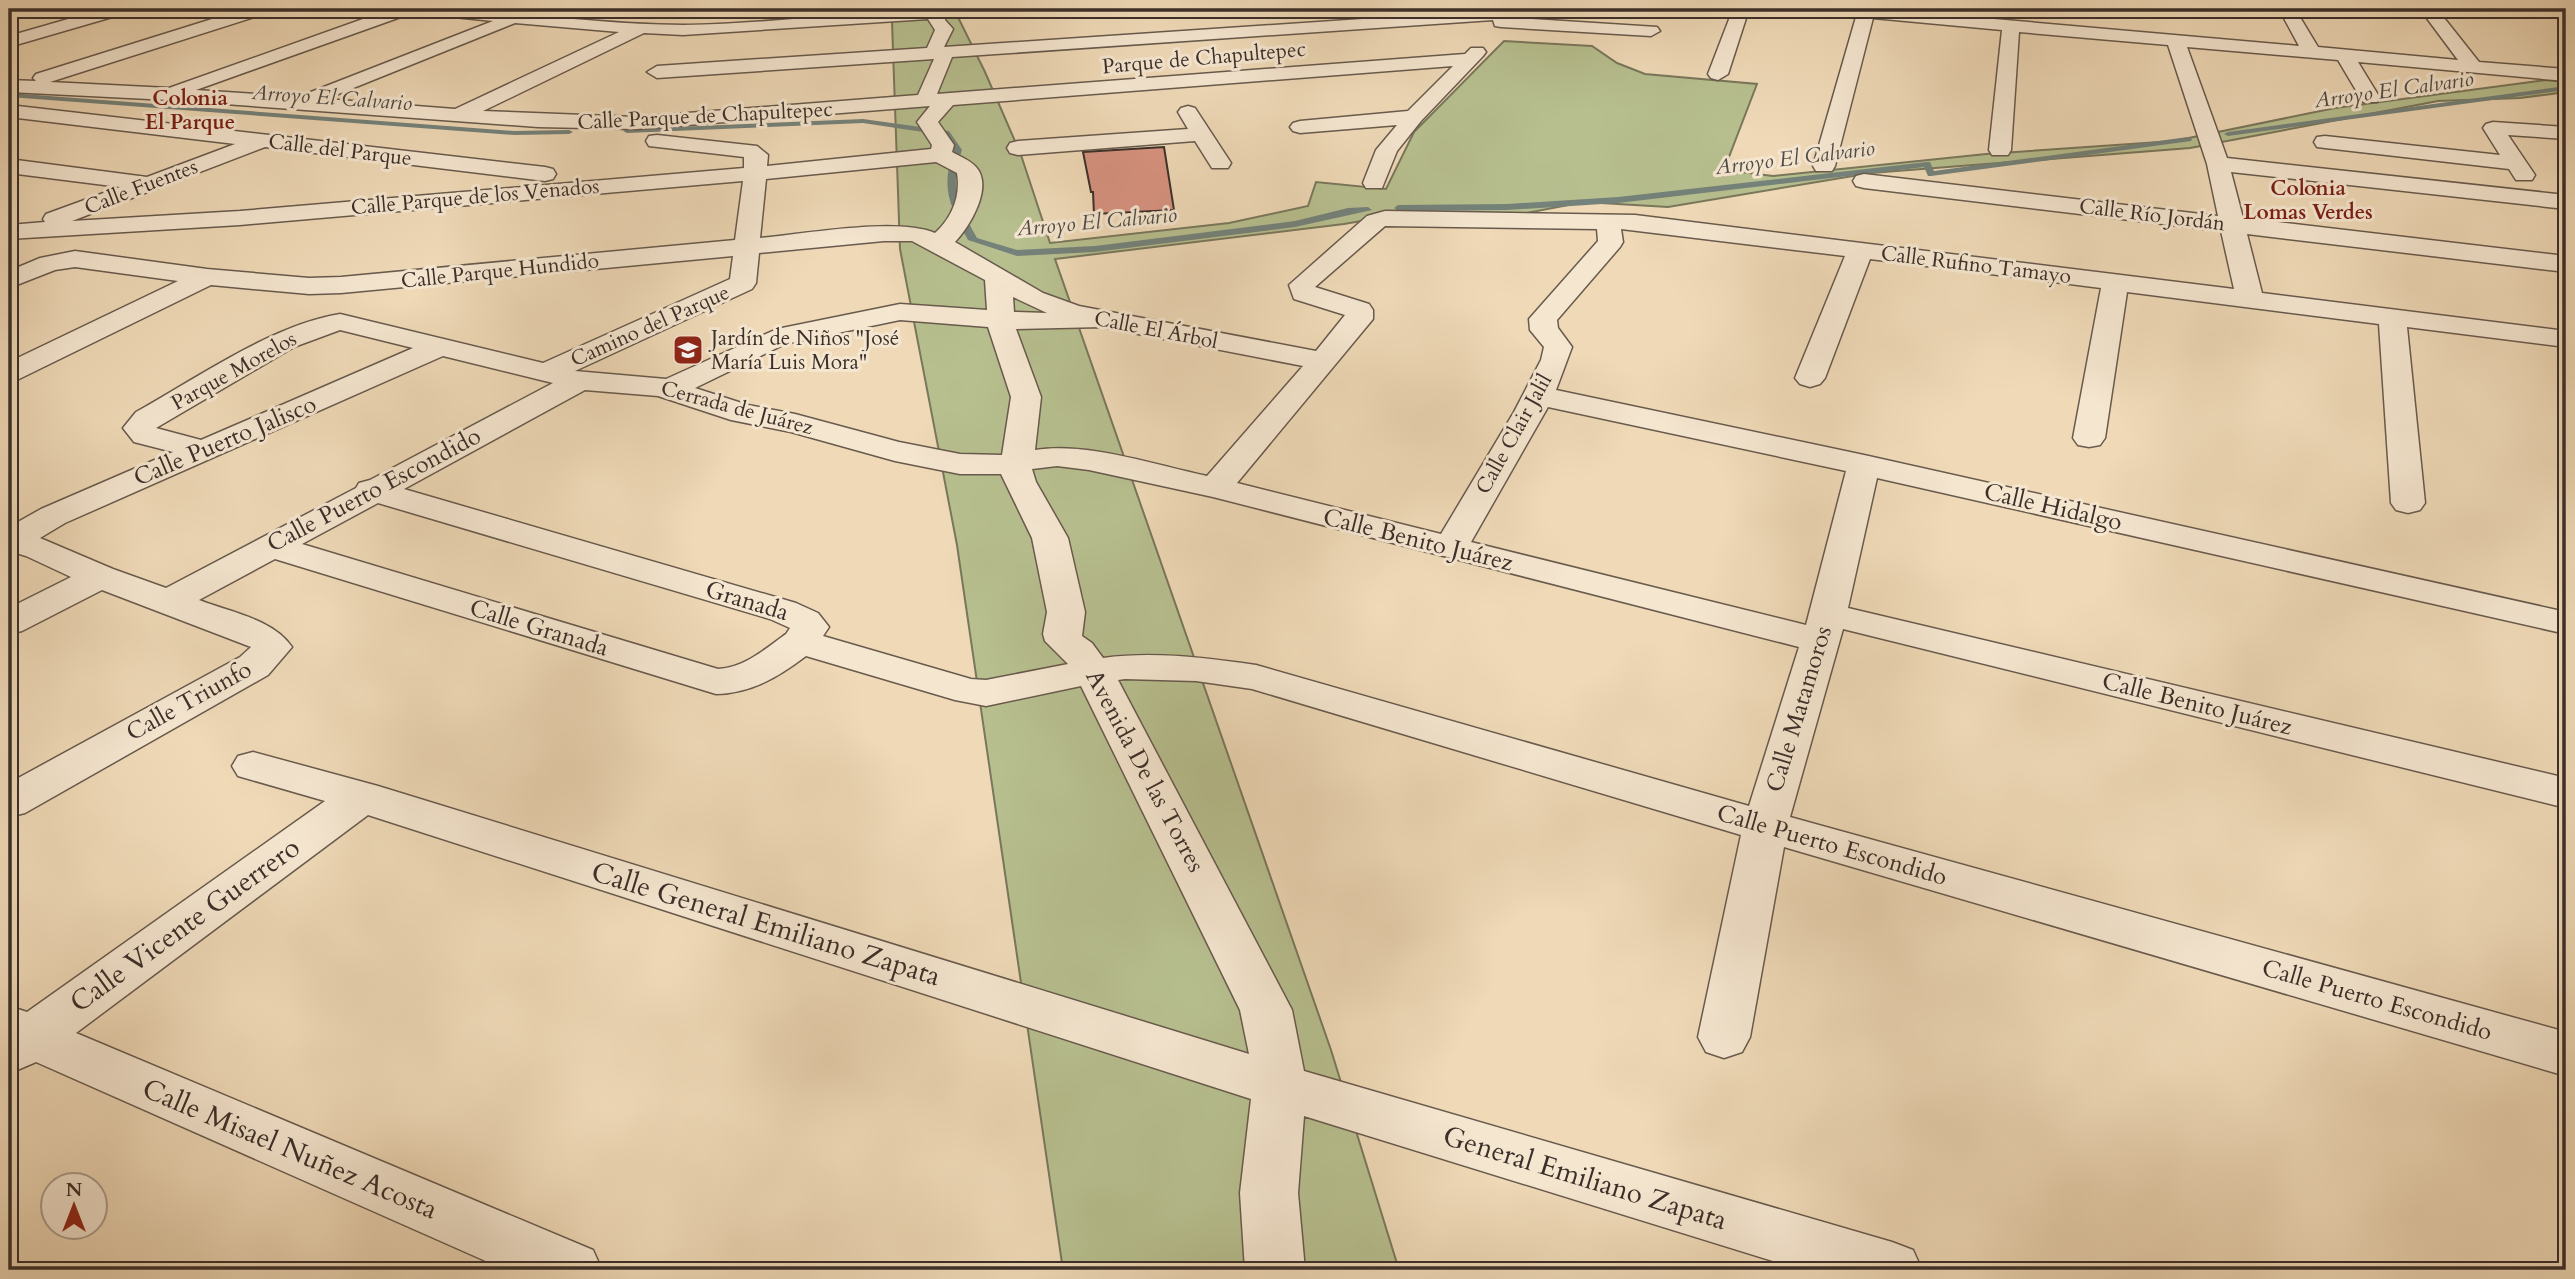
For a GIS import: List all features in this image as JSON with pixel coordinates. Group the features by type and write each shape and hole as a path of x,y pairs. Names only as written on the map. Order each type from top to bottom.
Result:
{"street":[{"path":"9,42 120,9"},
{"path":"13,86 261,9"},
{"path":"169,94 407,9"},
{"path":"425,9 640,29 703,29 993,9"},
{"path":"1718,74 1741,9"},
{"path":"1825,9 2000,19 2166,41 2566,75"},
{"path":"2287,9 2312,53"},
{"path":"2428,9 2473,67"},
{"path":"939,11 936,20 944,30 935,47 944,58 943,64 928,85 927,92 928,97 941,102 943,107 927,122 943,145 940,155 967,170 969,192 965,208 951,232 936,243 998,276"},
{"path":"1824,166 1866,12"},
{"path":"1374,183 1387,150 1509,15"},
{"path":"657,72 1509,15 1651,31"},
{"path":"299,105 339,86 516,18"},
{"path":"2000,19 2000,150"},
{"path":"2152,19 2166,41 2218,164 2250,300"},
{"path":"456,116 640,29"},
{"path":"2345,56 2370,98"},
{"name":"Parque de Chapultepec","path":"941,102 1471,59"},
{"path":"1171,84 1220,163"},
{"name":"Calle Parque de Chapultepec","path":"13,86 169,94 591,124 676,122 941,102"},
{"name":"Calle del Parque","path":"9,111 562,176 576,178 583,182 583,187"},
{"path":"1300,127 1414,117"},
{"path":"591,124 591,128 596,131 617,136 749,151 758,158 757,174"},
{"path":"2542,200 2493,128 2566,133"},
{"path":"1018,148 1202,134"},
{"name":"Calle Fuentes","path":"14,232 151,184 262,141"},
{"path":"2325,142 2515,163"},
{"name":"Calle Parque de los Venados","path":"14,232 240,218 757,174 940,155"},
{"path":"2218,164 2566,202"},
{"path":"9,166 151,184"},
{"name":"Camino del Parque","path":"548,372 737,287 746,277 747,247 757,174"},
{"name":"Calle Río Jordán","path":"1864,181 2566,264"},
{"name":"Calle Rufino Tamayo","path":"1322,361 1359,319 1359,310 1303,293 1300,288 1376,221 1385,218 1635,222 2566,339"},
{"name":"Calle Clair Jalil","path":"1450,548 1539,396 1558,347 1544,330 1543,319 1611,242 1608,220"},
{"name":"Calle Parque Hundido","path":"9,280 61,260 75,259 207,277 309,286 898,233 916,234 936,243"},
{"path":"1810,378 1860,251"},
{"name":"Calle El Árbol","path":"998,276 1050,307 1322,361"},
{"name":"Avenida De las Torres","path":"998,276 999,321 1026,397 1021,447 1016,461 1019,482 1050,538 1066,612 1062,634 1064,641 1079,651 1093,671 1266,1010 1275,1049 1279,1086 1269,1193 1275,1270"},
{"path":"9,373 207,277"},
{"path":"2089,438 2115,282"},
{"path":"670,389 765,342 800,331 912,312 999,321 1068,322 1100,319"},
{"path":"2392,318 2408,503"},
{"name":"Cerrada de Juárez","path":"334,322 580,381 670,389 742,414 795,423 921,456 971,466 1016,461"},
{"name":"Parque Morelos","path":"203,450 145,435 139,428 147,419 284,341 334,322"},
{"name":"Calle Puerto Jalisco","path":"11,541 53,516 440,347"},
{"path":"1215,488 1322,361"},
{"name":"Calle Puerto Escondido","path":"170,601 580,381"},
{"name":"Calle Hidalgo","path":"1539,396 1864,465 2566,623"},
{"name":"Calle Benito Juárez","path":"1016,461 1057,456 1079,458 1215,488 1450,548 1823,627 2566,793"},
{"name":"Calle Matamoros","path":"1724,1037 1765,826 1823,627 1864,465"},
{"name":"Granada","path":"371,491 802,618 810,627 800,642 969,691 986,693 1093,671"},
{"name":"Calle Triunfo","path":"9,802 254,666 273,648 263,637 100,577 52,553 11,541"},
{"name":"Calle Granada","path":"271,546 716,682 737,681 753,676 800,642"},
{"path":"9,622 100,577"},
{"name":"Calle Puerto Escondido","path":"1093,671 1125,667 1184,669 1256,677 1765,826 2566,1054"},
{"name":"Calle General Emiliano Zapata","path":"253,766 362,797 1279,1086"},
{"name":"Calle Vicente Guerrero","path":"16,1039 362,797"},
{"name":"Calle Misael Nuñez Acosta","path":"16,1039 572,1270"},
{"name":"General Emiliano Zapata","path":"1279,1086 1892,1270"}],"green space":[{"path":"888,9 954,9 1021,155 1050,243 1229,223 1308,206 1316,182 1386,189 1414,132 1504,41 1592,46 1617,63 1645,74 1757,84 1724,170 1773,176 1986,154 2174,141 2335,108 2546,80 2566,82 2566,92 2520,98 2438,101 2190,148 1871,173 1668,207 1584,202 1516,215 1408,213 1344,224 1055,259 1331,1050 1399,1270 1063,1270 957,545 900,249 892,22"}],"building":[{"path":"1164,147 1174,210 1094,214 1093,192 1083,152"}],"waterway":[{"name":"Arroyo El Calvario","path":"2228,134 2566,88"},
{"name":"Arroyo El Calvario","path":"9,95 514,133 569,132"},
{"name":"Arroyo El Calvario","path":"627,131 863,121 946,133 958,150 950,177 952,197 973,240 1017,253 1095,249 1295,224 1348,211 1368,210"},
{"name":"Arroyo El Calvario","path":"1398,208 1507,207 1618,200 1927,164 1931,174 2188,139"}],"place":[{"name":"Jardín de Niños \"José María Luis Mora\"","path":"688,350"}],"district":[{"name":"Colonia El Parque","path":"190,110"},
{"name":"Colonia Lomas Verdes","path":"2308,200"}]}
